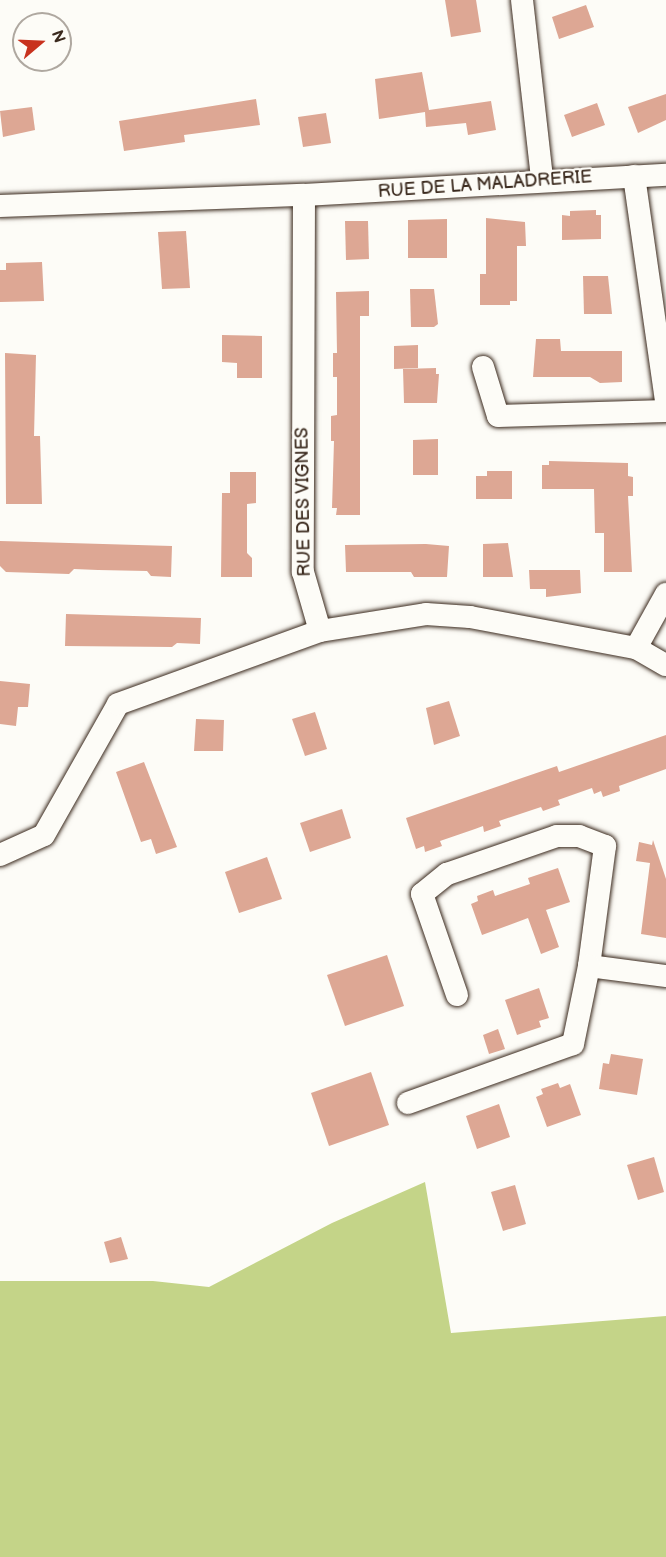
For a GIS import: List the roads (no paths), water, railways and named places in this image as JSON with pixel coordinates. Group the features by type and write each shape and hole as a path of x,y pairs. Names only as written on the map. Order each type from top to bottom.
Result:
{"street":[{"path":"522,0 542,179"},
{"name":"RUE DE LA MALADRERIE","path":"0,206 304,195 496,185 542,179 666,175"},
{"path":"634,176 666,400"},
{"name":"RUE DES VIGNES","path":"304,195 303,572 320,631"},
{"path":"483,367 498,416 666,411"},
{"path":"636,648 666,594"},
{"path":"0,855 44,835 118,704 320,631 426,614 470,616 636,648 666,665"},
{"path":"408,1104 573,1044 589,966 605,846 579,836 557,836 447,874 422,894 457,995"},
{"path":"589,966 666,976"}]}
